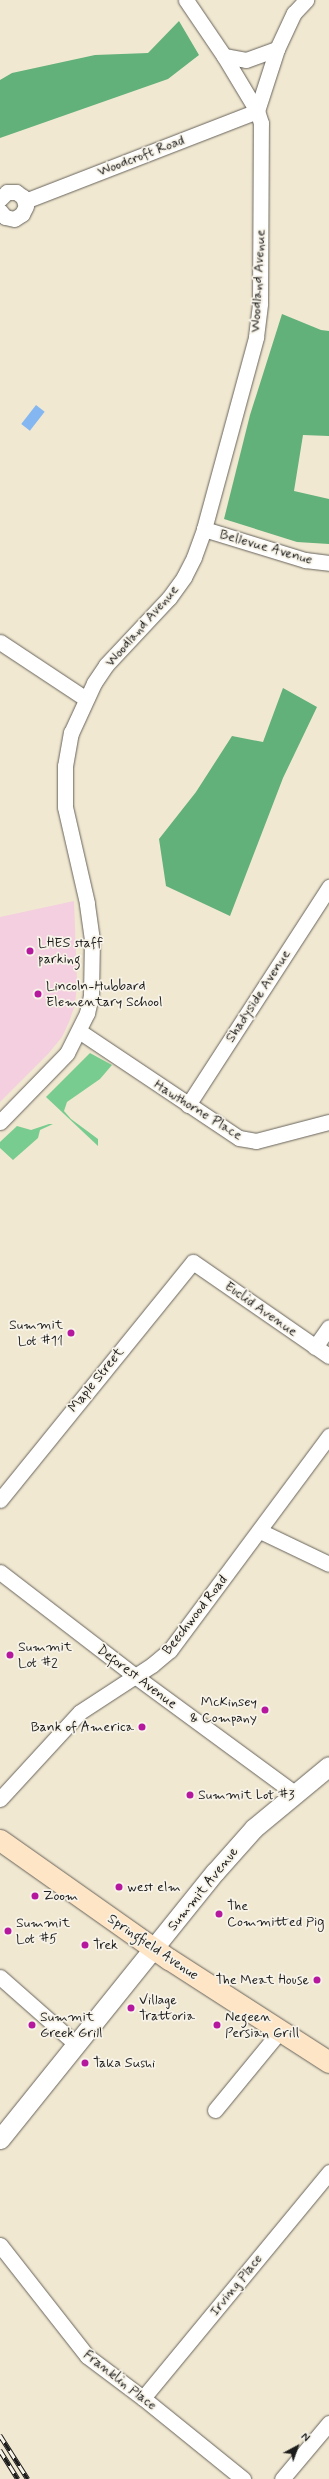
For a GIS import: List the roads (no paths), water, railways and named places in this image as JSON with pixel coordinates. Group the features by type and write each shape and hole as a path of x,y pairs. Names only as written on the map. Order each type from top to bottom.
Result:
{"main road":[{"name":"Springfield Avenue","path":"0,1840 154,1949 329,2062"}],"street":[{"name":"Woodland Avenue","path":"0,1122 60,1062 80,1031 91,994 92,940 87,904 65,807 65,766 72,733 86,699 106,665 169,598 184,577 204,529 256,336 260,304 262,134 257,110 224,56 186,0"},
{"path":"257,110 277,49 294,13 306,0"},
{"path":"224,56 246,60 277,49"},
{"name":"Woodcroft Road","path":"25,201 257,110"},
{"path":"0,199 12,192 20,194 25,201 25,210 19,217 10,218 0,211"},
{"name":"Bellevue Avenue","path":"204,529 305,560 329,563"},
{"path":"0,642 86,699"},
{"name":"Shadyside Avenue","path":"188,1105 329,888"},
{"name":"Hawthorne Place","path":"80,1031 188,1105 246,1140 256,1141 329,1122"},
{"name":"Euclid Avenue","path":"193,1262 329,1356"},
{"name":"Maple Street","path":"0,1500 193,1262"},
{"path":"315,1347 329,1327"},
{"name":"Beechwood Road","path":"0,1799 80,1712 135,1676 170,1650 260,1531 329,1436"},
{"path":"260,1531 329,1564"},
{"name":"Deforest Avenue","path":"0,1572 135,1676 294,1793"},
{"name":"Summit Avenue","path":"0,2139 254,1828 294,1793 329,1766"},
{"path":"0,1977 77,2045"},
{"path":"215,2110 280,2031"},
{"name":"Irving Place","path":"143,2398 329,2172"},
{"name":"Franklin Place","path":"0,2245 87,2356 143,2398 243,2479"},
{"path":"282,2479 329,2423"}],"water":[{"path":"36,405 45,412 30,431 21,424"}],"railway":[{"path":"0,2435 28,2479"},
{"path":"0,2450 18,2479"}],"place":[{"name":"LHES staff parking","path":"30,951"},
{"name":"Lincoln-Hubbard Elementary School","path":"38,994"},
{"name":"Summit Lot #11","path":"71,1333"},
{"name":"Summit Lot #2","path":"10,1655"},
{"name":"McKinsey & Company","path":"265,1710"},
{"name":"Bank of America","path":"142,1727"},
{"name":"Summit Lot #3","path":"190,1795"},
{"name":"west elm","path":"119,1887"},
{"name":"Zoom","path":"35,1896"},
{"name":"The Committed Pig","path":"219,1914"},
{"name":"Summit Lot #5","path":"8,1931"},
{"name":"Trek","path":"85,1945"},
{"name":"The Meat House","path":"317,1980"},
{"name":"Village Trattoria","path":"131,2008"},
{"name":"Summit Greek Grill","path":"32,2025"},
{"name":"Negeen Persian Grill","path":"217,2025"},
{"name":"Taka Sushi","path":"85,2063"}]}
